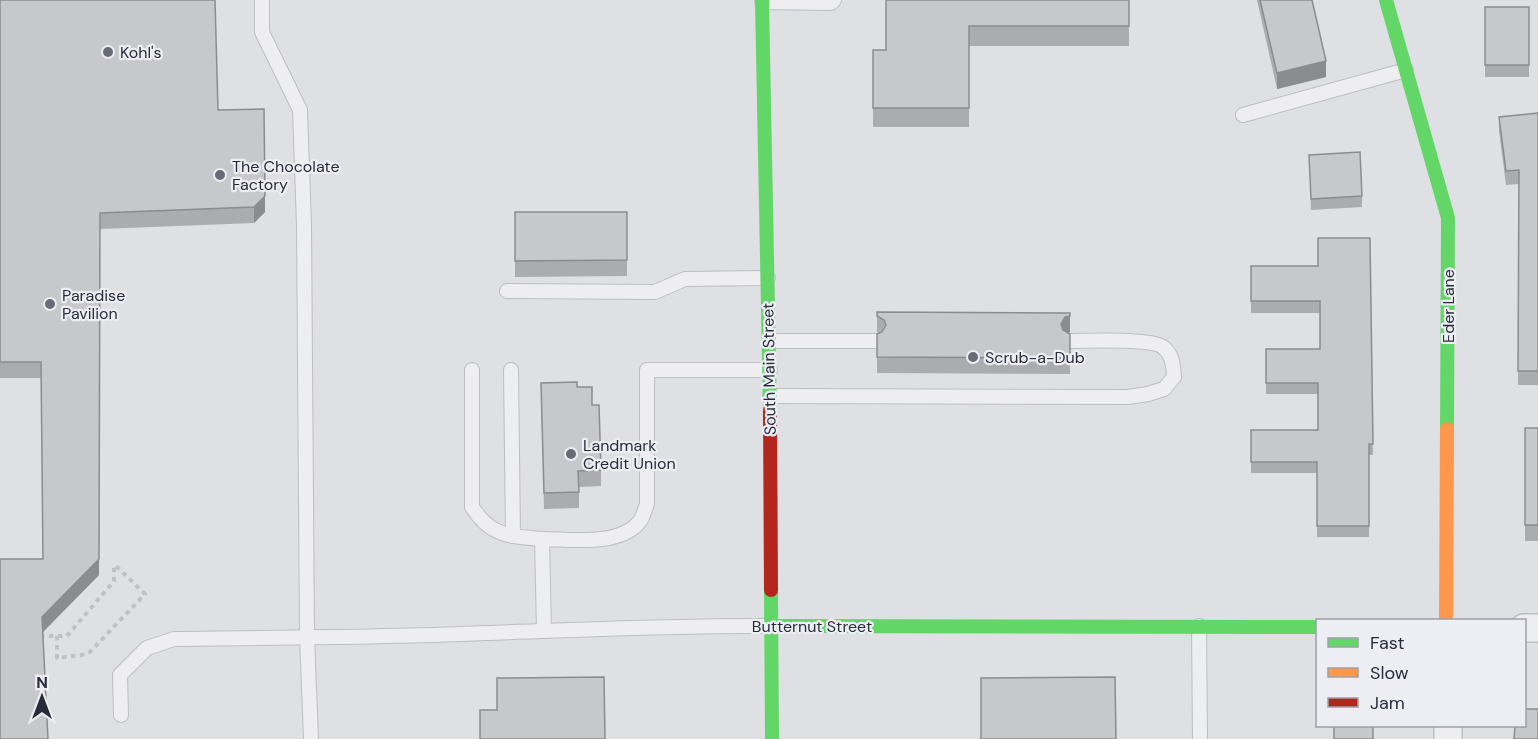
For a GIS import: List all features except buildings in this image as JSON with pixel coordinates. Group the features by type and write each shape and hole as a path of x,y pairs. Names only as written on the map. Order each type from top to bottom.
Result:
{"street":[{"name":"Eder Lane","path":"1386,0 1448,218 1446,619"},
{"name":"South Main Street","path":"762,1 770,341 772,739"},
{"name":"Butternut Street","path":"771,626 1316,627"}],"lane":[{"path":"261,0 262,32 300,110 304,246 310,739"},
{"path":"762,1 831,3 834,0"},
{"path":"1243,115 1406,70"},
{"path":"507,291 655,292 685,279 768,278"},
{"path":"770,341 877,341"},
{"path":"770,396 1071,398 1148,394 1164,389 1174,376 1173,360 1162,346 1141,342 1070,341"},
{"path":"472,370 472,507 481,520 493,530 513,536 542,539 608,539 627,533 641,520 647,504 647,370 770,370"},
{"path":"511,370 513,536"},
{"path":"542,539 544,630"},
{"name":"Butternut Street","path":"121,715 120,675 147,648 174,639 484,633 710,625 771,626"},
{"path":"1199,626 1200,739"}],"path":[{"path":"34,636 57,636 67,636 114,581 114,564 145,594 90,652 57,658 57,636"}],"traffic: fast":[{"path":"762,0 770,411"},
{"path":"1386,0 1448,218 1447,429"},
{"path":"771,590 772,739"},
{"path":"771,626 1316,627"}],"traffic: slow":[{"path":"1446,619 1447,429"}],"traffic: jam":[{"path":"770,411 771,590"}],"place":[{"name":"Kohl's","path":"108,52"},
{"name":"The Chocolate Factory","path":"220,175"},
{"name":"Paradise Pavilion","path":"50,304"},
{"name":"Scrub-a-Dub","path":"973,357"},
{"name":"Landmark Credit Union","path":"571,454"}]}
